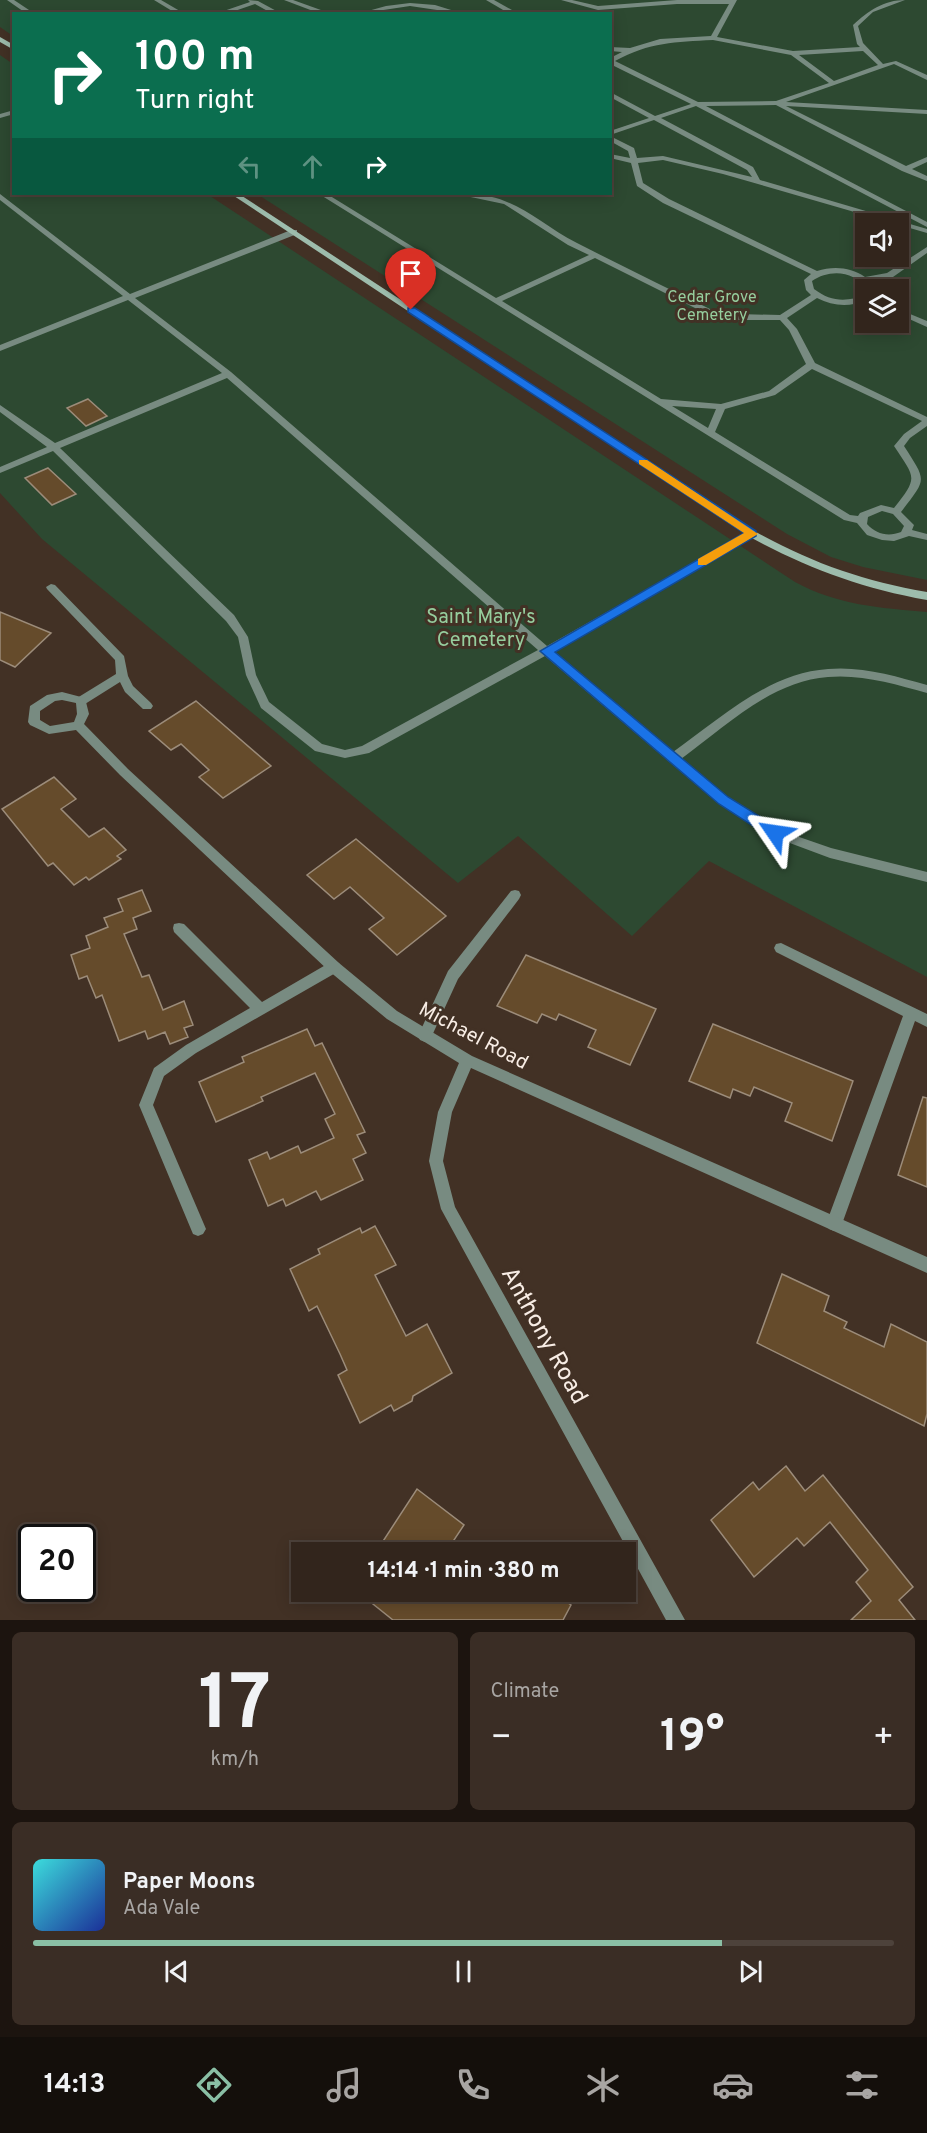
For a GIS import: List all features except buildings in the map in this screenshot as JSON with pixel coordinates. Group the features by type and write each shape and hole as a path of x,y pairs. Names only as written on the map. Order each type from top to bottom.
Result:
{"main road":[{"path":"237,195 752,534 794,557 842,578 927,596"}],"street":[{"path":"10,0 29,12"},
{"path":"157,0 178,12"},
{"path":"286,0 322,12"},
{"path":"489,0 512,12"},
{"path":"564,0 598,8 677,2 733,1 713,38"},
{"path":"882,66 861,44 855,26 871,11 902,0"},
{"path":"224,12 254,1 286,12 303,7"},
{"path":"366,12 392,4 419,2 446,7 456,12"},
{"path":"612,60 630,50 660,41 713,38 793,53 865,49"},
{"path":"612,49 630,50"},
{"path":"793,53 832,82"},
{"path":"612,62 927,225"},
{"path":"775,103 894,62 927,78"},
{"path":"612,95 750,169 758,182"},
{"path":"775,103 927,179"},
{"path":"612,132 697,104 775,103 927,112"},
{"path":"612,139 631,150 632,161 640,184 666,201 816,274"},
{"path":"612,156 632,161"},
{"path":"612,162 663,158 758,182 927,231"},
{"path":"905,169 927,159"},
{"path":"325,195 847,518 861,520"},
{"path":"474,195 506,201 571,243 710,312 737,317 782,318 816,295"},
{"path":"506,201 513,195"},
{"path":"0,196 127,298 228,374 546,651 723,801 775,833 830,854 927,877"},
{"path":"0,348 294,232"},
{"path":"869,279 890,275 927,249"},
{"path":"496,301 595,255"},
{"path":"855,300 845,303 816,295 807,285 808,280 816,274 838,271 861,279"},
{"path":"909,316 927,324"},
{"path":"782,318 793,330 811,365 927,421 907,436 899,446 918,474 916,487 896,512"},
{"path":"659,402 721,407 772,393 811,365"},
{"path":"0,470 228,374"},
{"path":"710,434 721,407"},
{"path":"0,408 54,447 230,618 243,637 251,675 265,705 319,748 345,754 365,750 752,534"},
{"path":"861,520 867,511 873,509 896,512 907,520 909,525 906,532"},
{"path":"861,520 865,529 878,536 893,538 906,532 927,537"},
{"path":"51,587 120,659 122,676 129,689 147,706"},
{"path":"672,759 753,702 796,679 838,672 890,678 927,689"},
{"path":"81,701 122,676"},
{"path":"69,694 81,701 83,714 78,725 50,730 34,722 34,710 50,697 69,694"},
{"name":"Michael Road","path":"78,725 124,772 334,967 392,1015 425,1036 467,1060 927,1265"},
{"path":"425,1036 453,975 515,895"},
{"path":"179,928 260,1009"},
{"path":"781,948 927,1021"},
{"path":"198,1229 146,1105 159,1072 260,1009 334,967"},
{"path":"834,1224 911,1013"},
{"name":"Anthony Road","path":"467,1060 445,1112 436,1161 448,1209 676,1620"}],"green space":[{"name":"Cedar Grove Cemetery","path":"0,0 927,0 927,580 863,567 831,557 787,534 259,195 612,195 612,12 12,12 12,35 0,27"},
{"name":"Saint Mary's Cemetery","path":"0,55 12,63 12,195 209,195 795,582 843,601 927,612 927,977 709,861 632,936 518,836 458,883 42,539 0,493"}],"slow traffic":[{"path":"643,462 752,534 702,562"}],"route":[{"path":"411,310 752,534 546,651 723,801 775,833"}]}
